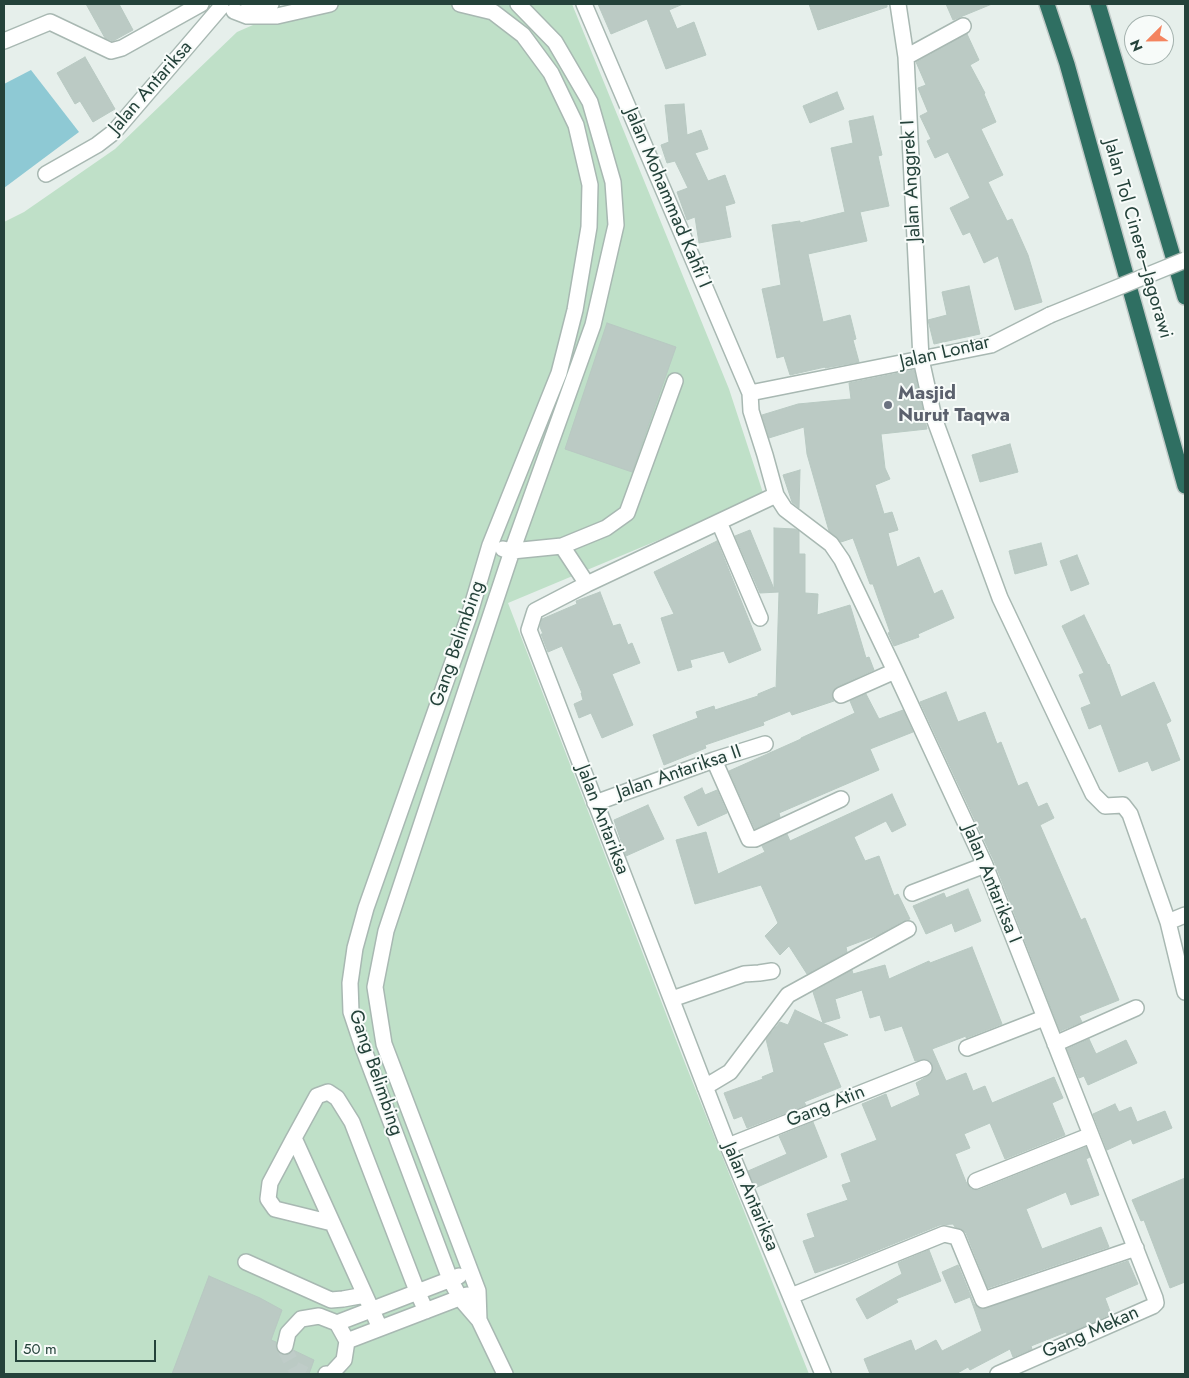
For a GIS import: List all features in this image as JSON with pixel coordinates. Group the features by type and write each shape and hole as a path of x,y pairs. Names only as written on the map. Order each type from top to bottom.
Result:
{"highway":[{"name":"Jalan Tol Cinere–Jagorawi","path":"1047,4 1068,64 1185,486"},
{"name":"Jalan Tol Cinere–Jagorawi","path":"1098,4 1185,297"}],"street":[{"path":"4,41 50,22 111,51 122,48 200,4"},
{"path":"224,7 254,9 271,4"},
{"path":"224,7 247,16 277,16 330,4"},
{"name":"Gang Belimbing","path":"460,4 493,12 523,35 551,73 576,125 590,185 589,227 576,310 559,372 490,545 469,616 366,908 355,948 350,983 351,1012 362,1045 450,1279 460,1298 479,1320 505,1374"},
{"name":"Gang Belimbing","path":"479,1320 478,1291 384,1044 375,987 386,931 512,551 593,325 616,225 613,182 590,102 555,42 518,4"},
{"name":"Jalan Mohammad Kahfi I","path":"584,4 750,393"},
{"name":"Jalan Anggrek I","path":"898,4 906,57 922,359 934,418 1000,598 1093,794 1105,806 1123,805 1130,814 1168,922"},
{"name":"Jalan Antariksa","path":"46,174 97,145 114,132 224,7"},
{"path":"906,57 963,26"},
{"name":"Jalan Lontar","path":"750,393 991,345 1050,315 1185,260"},
{"path":"490,545 512,551 562,546 606,528 627,513 675,381"},
{"path":"750,393 751,411 766,455 776,495"},
{"name":"Jalan Antariksa","path":"776,495 587,584 535,611 528,630 728,1146 823,1374"},
{"name":"Jalan Antariksa I","path":"776,495 785,509 831,544 842,560 895,670 985,865 1156,1303"},
{"path":"719,522 760,618"},
{"path":"562,546 587,584"},
{"path":"841,695 895,670"},
{"name":"Jalan Antariksa II","path":"595,803 764,744"},
{"path":"714,760 749,839 755,839 841,799"},
{"path":"912,893 985,865"},
{"path":"1185,915 1168,922 1185,992"},
{"path":"705,1087 730,1072 788,995 908,929"},
{"path":"672,999 744,974 772,970"},
{"path":"350,983 375,987"},
{"path":"1055,1044 1136,1008"},
{"path":"967,1048 1044,1018"},
{"name":"Gang Atin","path":"728,1146 924,1068"},
{"path":"332,1223 275,1209 268,1199 270,1183 317,1096 328,1092 337,1098 352,1122 426,1311"},
{"path":"976,1181 1091,1135"},
{"path":"294,1138 380,1328"},
{"path":"791,1296 944,1234 957,1237 983,1300 1136,1248"},
{"path":"246,1262 331,1300 364,1295"},
{"path":"337,1323 471,1271"},
{"path":"347,1341 478,1291"},
{"name":"Gang Mekan","path":"998,1374 1153,1306 1156,1303"},
{"path":"286,1346 288,1333 301,1319 319,1316 337,1323 347,1341 344,1360 331,1374 326,1374"}],"green space":[{"path":"301,4 572,4 729,389 764,496 508,603 683,1058 809,1374 4,1374 4,222 24,212 115,149 237,32"}],"water":[{"path":"31,70 79,132 4,188 4,84"}],"building":[{"path":"86,4 119,4 133,30 113,41 105,38"},
{"path":"598,4 683,4 669,10 677,29 694,22 706,55 666,69 647,19 611,34"},
{"path":"809,4 887,4 887,7 818,30"},
{"path":"946,4 992,4 953,20"},
{"path":"967,34 979,60 970,65 985,93 996,122 981,129 1003,175 988,182 1007,221 1012,219 1028,255 1042,302 1015,310 998,256 984,263 970,232 963,235 950,208 970,198 948,152 935,158 927,141 931,139 920,116 928,112 918,88 926,85 916,62"},
{"path":"85,57 115,109 93,122 80,101 75,104 57,73"},
{"path":"837,92 844,109 810,123 803,106"},
{"path":"684,104 687,135 701,130 708,149 695,153 708,181 725,175 735,203 725,206 731,237 699,243 695,217 687,220 677,192 688,188 675,161 667,163 661,145 669,142 665,105"},
{"path":"873,116 882,155 878,156 889,206 860,212 867,241 808,254 823,322 850,315 856,339 853,340 859,362 790,375 784,356 777,358 762,289 781,285 772,225 800,221 800,223 845,212 831,148 853,143 849,121"},
{"path":"969,286 980,334 934,344 928,320 947,315 942,292"},
{"path":"607,323 676,347 632,472 565,449"},
{"path":"914,370 927,429 881,434 885,468 890,479 875,485 884,514 892,512 898,530 888,533 897,567 919,557 934,594 942,590 954,618 918,634 919,637 894,646 888,633 890,632 873,584 870,584 853,538 841,542 829,531 807,454 804,427 769,438 762,415 798,404 851,399 849,383"},
{"path":"1010,444 1018,472 980,482 972,455"},
{"path":"800,470 799,508 792,502 783,475"},
{"path":"774,528 795,529 799,531 799,554 805,554 805,593 818,594 817,615 850,605 866,658 869,657 874,670 837,687 832,694 834,701 792,715 790,711 763,722 764,725 705,745 706,748 664,765 653,735 698,718 696,712 714,706 715,710 758,696 758,694 775,687 776,689 779,592 760,593 735,536 750,530 774,589"},
{"path":"717,541 761,650 729,663 724,651 690,660 692,667 678,671 661,618 674,614 654,572"},
{"path":"1041,543 1047,565 1015,574 1009,551"},
{"path":"1077,555 1089,584 1071,591 1060,561"},
{"path":"600,592 613,626 620,624 628,645 632,643 640,663 612,674 633,725 602,738 591,713 579,718 574,704 583,700 582,693 562,646 548,652 540,627 542,619 577,604 576,601"},
{"path":"1084,615 1109,664 1121,697 1154,682 1171,721 1166,724 1180,760 1152,771 1148,761 1119,772 1101,724 1089,729 1081,708 1091,704 1079,675 1084,673 1062,626"},
{"path":"946,692 958,722 985,712 997,744 1001,742 1018,786 1027,782 1038,807 1047,803 1054,818 1040,825 1081,920 1085,918 1119,1000 1079,1016 1082,1022 1060,1031 994,861 920,702"},
{"path":"866,694 879,719 903,710 913,732 870,749 879,770 779,813 780,817 755,829 729,771 855,713 850,701"},
{"path":"702,788 705,795 717,790 727,813 698,826 684,797"},
{"path":"892,794 906,825 892,832 886,821 854,837 865,861 879,856 894,896 898,894 910,919 878,935 846,947 847,952 807,974 789,946 780,955 765,936 778,923 761,885 695,904 676,840 706,832 718,874 765,852 762,846 787,834 790,841"},
{"path":"648,805 664,839 626,856 614,820"},
{"path":"968,889 981,921 955,932 952,923 926,934 913,906 944,893 946,898"},
{"path":"972,947 1002,1024 932,1049 946,1081 966,1073 973,1091 985,1086 992,1103 1054,1077 1063,1098 1052,1103 1065,1135 1005,1159 990,1123 964,1134 970,1148 955,1154 966,1182 971,1189 979,1190 1086,1147 1090,1157 1086,1159 1099,1195 1071,1205 1066,1192 1026,1209 1042,1249 1101,1227 1109,1247 988,1288 966,1233 953,1224 940,1225 851,1261 815,1273 803,1241 815,1237 807,1214 848,1200 842,1185 851,1182 841,1154 877,1140 862,1104 886,1094 891,1108 920,1095 916,1083 931,1074 933,1069 930,1061 926,1059 915,1061 902,1026 885,1031 880,1015 870,1018 862,990 835,999 840,1018 823,1023 813,992 852,970 853,974 885,965 889,979 929,961 930,963"},
{"path":"795,1010 848,1035 823,1043 841,1087 804,1102 806,1105 747,1128 742,1116 734,1119 724,1093 763,1079 762,1077 774,1072 766,1039 780,1022 788,1025"},
{"path":"1089,1039 1096,1054 1126,1040 1137,1063 1088,1085 1084,1076 1079,1078 1067,1049"},
{"path":"1115,1104 1119,1112 1131,1107 1137,1122 1165,1111 1172,1128 1133,1144 1131,1139 1107,1150 1093,1114"},
{"path":"813,1122 827,1157 755,1188 748,1171 787,1154 779,1136"},
{"path":"1185,1178 1185,1282 1170,1288 1144,1220 1141,1221 1132,1200"},
{"path":"929,1250 941,1281 896,1299 898,1302 867,1319 856,1299 902,1274 898,1263"},
{"path":"1128,1261 1138,1284 1105,1298 1111,1314 1067,1334 1066,1332 1031,1346 1032,1349 1013,1357 1010,1349 970,1370 968,1367 956,1374 870,1374 864,1359 911,1340 915,1351 936,1340 942,1351 982,1331 970,1297 955,1303 942,1272 958,1265 974,1304 982,1309"},
{"path":"209,1276 260,1298 282,1310 271,1340 276,1342 276,1349 282,1355 288,1355 293,1350 314,1360 309,1374 172,1374"}],"tunnel":[{"path":"285,1346 295,1369 305,1374"}],"place":[{"name":"Masjid Nurut Taqwa","path":"888,405"}]}
